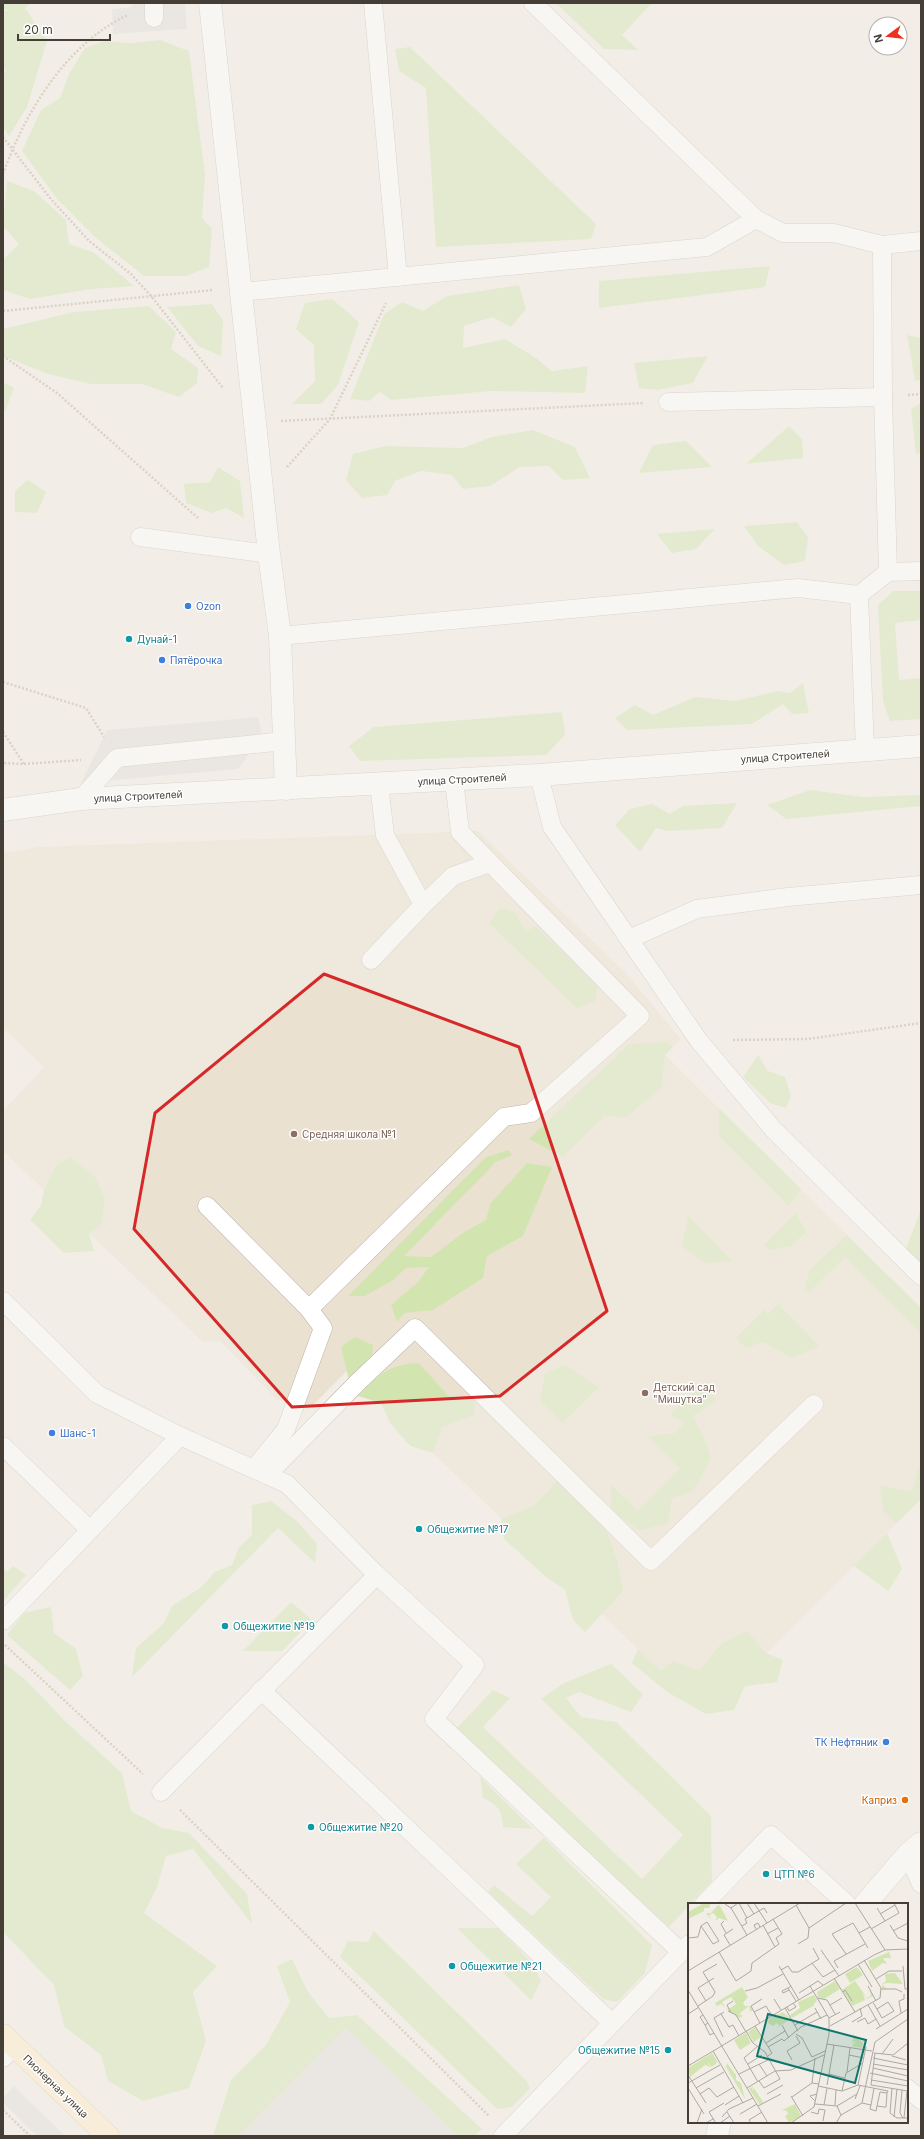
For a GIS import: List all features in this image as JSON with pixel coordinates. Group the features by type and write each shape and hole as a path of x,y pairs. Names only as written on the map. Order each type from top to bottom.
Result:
{"main road":[{"name":"Пионерная улица","path":"7,2046 108,2136"}],"street":[{"path":"210,3 269,554 280,636 286,789"},
{"name":"улица Строителей","path":"3,810 81,799 539,775 921,746"},
{"path":"866,1903 914,1848"},
{"path":"717,2136 720,2123"}],"lane":[{"path":"373,3 398,277"},
{"path":"533,3 756,219 783,233 834,233 882,245 921,241"},
{"path":"241,290 398,277 707,247 756,219"},
{"path":"882,245 883,397 888,572"},
{"path":"668,402 883,397"},
{"path":"140,537 269,554"},
{"path":"280,636 798,588 859,595 888,572 921,571"},
{"path":"859,595 865,750"},
{"path":"81,799 117,758 285,741"},
{"path":"539,775 552,827 700,1041 773,1129 921,1276"},
{"path":"308,1309 504,1117 531,1113 640,1016 460,832 454,780"},
{"path":"379,784 385,835 423,905"},
{"path":"371,960 423,905 453,876 490,863"},
{"path":"629,939 697,909 788,897 921,885"},
{"path":"207,1206 308,1309 323,1328 286,1429 260,1472"},
{"path":"3,1301 97,1394 180,1436 287,1484 377,1575 475,1665 434,1719 685,1948 504,2134"},
{"path":"260,1472 415,1328 651,1561 814,1404"},
{"path":"3,1621 180,1436"},
{"path":"3,1446 90,1530"},
{"path":"161,1792 377,1575"},
{"path":"261,1690 612,2023"},
{"path":"705,1903 771,1835 846,1903"},
{"path":"914,1848 921,1884"},
{"path":"908,2089 921,2100"}],"path":[{"path":"3,174 11,150 24,124 44,92 68,59 113,22 154,8"},
{"path":"3,137 11,150 50,198 89,241 131,274 152,297 224,389"},
{"path":"263,495 330,419 398,277"},
{"path":"3,311 241,290"},
{"path":"3,356 57,393 233,550"},
{"path":"255,422 668,402"},
{"path":"3,682 86,708 117,758 24,764 3,763"},
{"path":"3,732 24,764"},
{"path":"700,1041 808,1039 921,1023"},
{"path":"3,1644 161,1792 504,2134"},
{"path":"3,2110 30,2136"}],"highlighted area":[{"path":"324,974 519,1047 607,1311 500,1396 292,1407 134,1229 155,1113"}],"shaded area":[{"path":"132,3 185,3 187,29 113,34 112,9 132,7"},
{"path":"258,717 262,735 238,769 81,783 107,730"},
{"path":"478,831 625,972 681,1039 665,1055 921,1308 921,1499 706,1714 347,1371 309,1409 276,1399 220,1341 203,1342 3,1151 3,1111 44,1067 3,1028 3,853 38,847"},
{"path":"346,2028 457,2136 239,2136"},
{"path":"14,2086 65,2136 37,2136 3,2103 3,2098"}],"green space":[{"path":"3,3 31,3 25,8 47,41 27,107 9,136 3,127 3,71 7,73 3,66 3,12 8,10 3,9"},
{"path":"556,3 652,3 622,35 638,50 604,49"},
{"path":"160,40 189,51 205,175 202,218 212,229 209,267 186,276 144,276 95,237 58,200 22,151 41,110 60,98 69,74 85,48 104,41 133,43"},
{"path":"410,47 596,224 591,239 436,247 426,88 399,71 395,49"},
{"path":"7,181 34,191 66,220 69,244 93,252 134,286 92,289 30,299 3,290 3,260 19,244 3,226"},
{"path":"770,266 765,287 599,308 599,281"},
{"path":"519,285 526,309 511,327 492,317 464,326 463,348 505,339 536,358 552,371 588,366 585,393 492,391 391,400 380,392 369,401 350,399 384,314 402,302 423,311 447,296"},
{"path":"332,299 359,322 338,385 321,404 292,404 315,381 314,345 296,329 305,303"},
{"path":"212,304 223,321 221,356 198,346 167,307"},
{"path":"149,306 176,332 171,349 198,368 197,383 179,397 142,384 91,384 48,374 3,356 3,329 74,312"},
{"path":"907,335 921,338 921,380 915,381"},
{"path":"708,356 693,383 658,390 639,388 634,363"},
{"path":"3,382 14,388 5,411 3,411"},
{"path":"921,403 921,453 916,454 911,409"},
{"path":"789,426 802,439 803,458 746,464"},
{"path":"533,430 575,447 590,478 563,480 549,466 520,467 490,486 463,489 452,475 421,471 395,481 387,495 362,498 346,480 353,454 385,446 463,448 492,437"},
{"path":"686,441 712,467 639,473 653,445"},
{"path":"218,467 240,481 244,518 226,508 212,513 186,503 184,484 210,482"},
{"path":"28,480 46,492 37,513 15,512 15,491"},
{"path":"797,522 808,537 805,561 784,565 758,546 744,526"},
{"path":"715,529 696,549 672,553 657,534"},
{"path":"893,591 921,591 921,620 895,623 899,680 921,678 921,719 890,721 883,701 878,605"},
{"path":"803,683 809,713 792,714 783,704 752,724 627,730 615,718 635,705 653,715 695,697 735,701 778,691 790,693"},
{"path":"562,712 565,735 546,755 360,761 349,746 374,727"},
{"path":"810,790 863,797 921,795 921,806 786,819 767,805"},
{"path":"737,803 722,828 668,831 656,828 640,852 615,825 630,809 652,804 670,814 683,806"},
{"path":"500,908 515,912 525,932 535,926 598,984 595,1001 577,1008 489,923"},
{"path":"666,1042 673,1047 665,1055 661,1088 626,1117 604,1116 563,1157 529,1139 629,1044"},
{"path":"758,1055 768,1071 785,1077 791,1096 786,1108 770,1103 743,1077"},
{"path":"719,1108 801,1189 789,1206 719,1136"},
{"path":"509,1150 512,1155 496,1162 404,1256 431,1257 464,1232 486,1220 490,1204 527,1163 552,1167 523,1236 487,1256 483,1278 433,1310 405,1313 397,1322 391,1305 417,1283 429,1267 406,1268 393,1280 365,1296 348,1296 486,1157"},
{"path":"70,1157 95,1177 105,1199 101,1224 89,1233 94,1251 64,1253 30,1220 41,1205 44,1190 56,1166"},
{"path":"921,1209 921,1264 904,1254"},
{"path":"796,1213 806,1232 791,1246 769,1250 764,1245"},
{"path":"688,1216 732,1261 705,1263 682,1246"},
{"path":"847,1235 921,1308 921,1333 845,1257 809,1292 805,1288 809,1271"},
{"path":"778,1304 819,1346 792,1358 763,1342 746,1348 736,1338 764,1310 768,1314"},
{"path":"355,1337 373,1345 372,1358 349,1380 341,1347"},
{"path":"419,1363 448,1396 475,1401 474,1415 442,1427 433,1453 410,1446 390,1423 381,1403 358,1396 385,1372 399,1366"},
{"path":"565,1365 599,1387 563,1423 540,1401 545,1373"},
{"path":"701,1385 716,1400 693,1416 707,1445 711,1459 692,1492 672,1498 668,1524 639,1530 611,1511 611,1485 638,1511 680,1469 648,1437 675,1433 684,1423 670,1415"},
{"path":"920,1465 921,1499 896,1523 884,1511 879,1485 912,1492"},
{"path":"558,1480 607,1532 617,1561 623,1591 585,1632 573,1620 565,1590 546,1577 504,1539 501,1519 535,1505"},
{"path":"271,1501 298,1522 317,1544 315,1563 278,1528 132,1677 136,1648 164,1623 172,1606 200,1588 215,1572 232,1565 239,1547 252,1535 252,1505"},
{"path":"887,1533 902,1569 888,1591 854,1566"},
{"path":"13,1566 26,1575 3,1601 3,1568 7,1572"},
{"path":"291,1602 312,1620 282,1651 243,1651"},
{"path":"51,1607 54,1633 76,1649 83,1676 70,1690 7,1635 24,1613"},
{"path":"747,1631 766,1653 783,1660 777,1682 745,1686 734,1710 706,1714 667,1692 632,1663 638,1649 661,1671 673,1661 699,1671 720,1645"},
{"path":"3,1662 26,1680 66,1722 122,1773 131,1811 162,1828 189,1833 247,1894 252,1924 193,1849 166,1856 157,1887 144,1913 217,1966 193,1992 206,2041 189,2088 143,2101 108,2081 101,2055 64,2026 54,1985 3,1932"},
{"path":"611,1664 643,1694 631,1712 579,1692 566,1698 581,1717 616,1722 711,1816 712,1881 691,1903 688,1903 688,1907 669,1927 456,1729 493,1690 510,1698 483,1727 642,1879 683,1835 541,1699 564,1683"},
{"path":"480,1777 533,1829 503,1827 502,1816 499,1809 483,1798"},
{"path":"544,1838 652,1945 645,1973 617,2002 603,1999 488,1892 494,1885 532,1916 551,1897 516,1864"},
{"path":"457,1928 498,1928 532,1963 541,1981 531,2000"},
{"path":"374,1931 526,2080 530,2088 512,2107 497,2109 340,1957 348,1941 368,1942"},
{"path":"292,1959 308,1992 329,2018 357,2015 482,2129 475,2136 457,2136 346,2028 239,2136 213,2136 231,2080 266,2045 290,2002 277,1966"}],"place":[{"name":"Ozon","path":"188,606"},
{"name":"Дунай-1","path":"129,639"},
{"name":"Пятёрочка","path":"162,660"},
{"name":"Средняя школа №1","path":"294,1134"},
{"name":"Детский сад \"Мишутка\"","path":"645,1393"},
{"name":"Шанс-1","path":"52,1433"},
{"name":"Общежитие №17","path":"419,1529"},
{"name":"Общежитие №19","path":"225,1626"},
{"name":"ТК Нефтяник","path":"886,1742"},
{"name":"Каприз","path":"905,1800"},
{"name":"Общежитие №20","path":"311,1827"},
{"name":"ЦТП №6","path":"766,1874"},
{"name":"Общежитие №21","path":"452,1966"},
{"name":"Общежитие №15","path":"668,2050"}]}
